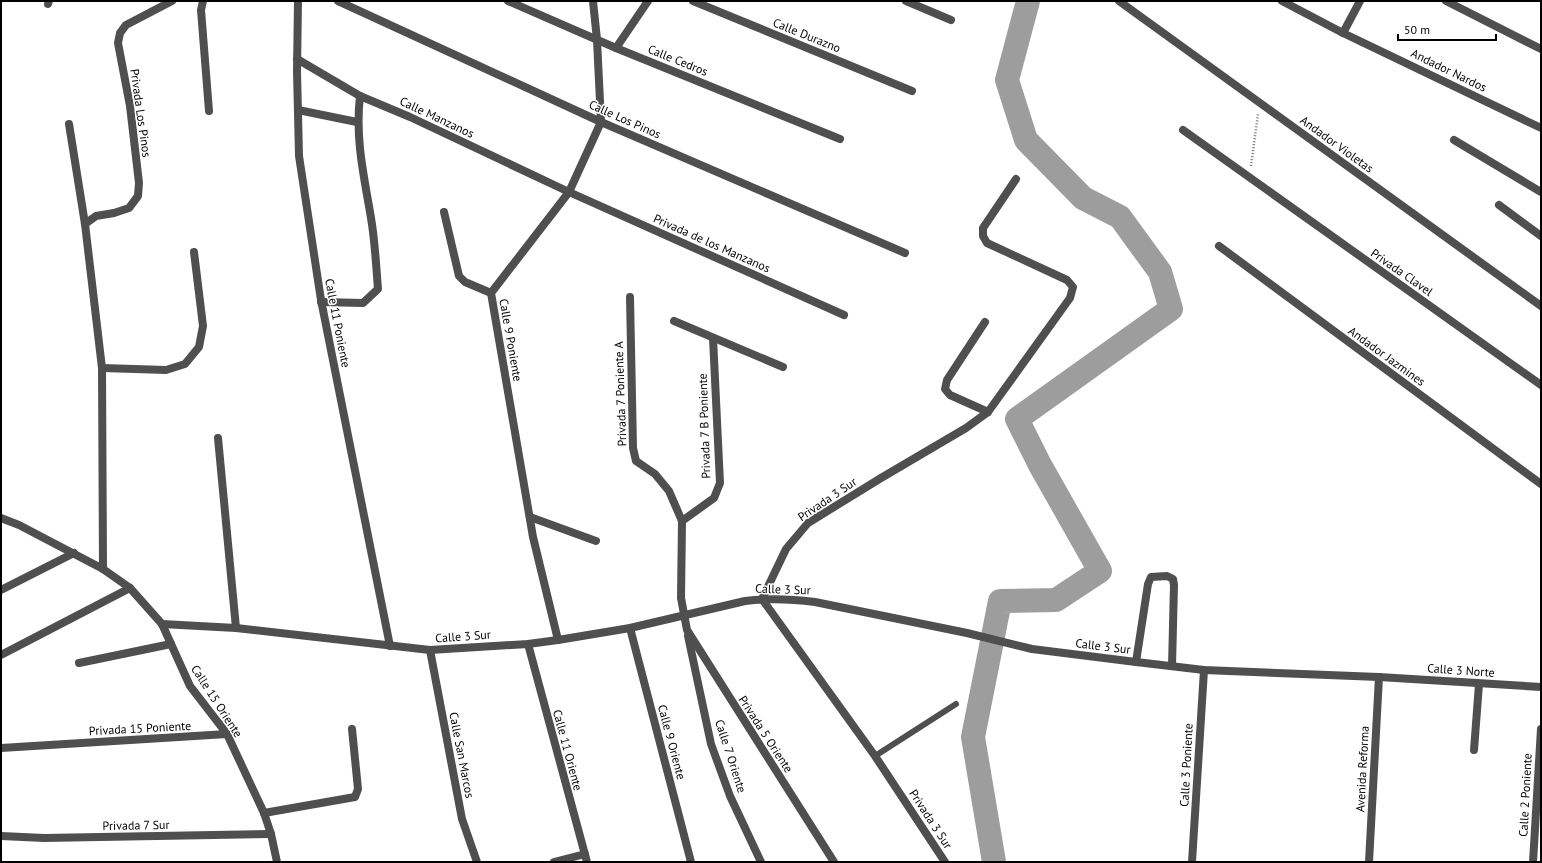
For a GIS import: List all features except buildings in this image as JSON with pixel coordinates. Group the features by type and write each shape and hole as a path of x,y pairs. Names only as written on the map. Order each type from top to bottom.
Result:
{"street":[{"name":"Privada Los Pinos","path":"85,224 96,216 114,213 129,208 138,196 139,184 130,106 118,43 120,33 126,25 172,1"},
{"path":"203,1 201,10 209,111"},
{"name":"Calle 11 Poniente","path":"298,1 297,59 299,156 321,302 390,646"},
{"name":"Calle Los Pinos","path":"338,1 601,122 905,253"},
{"name":"Calle Cedros","path":"508,1 616,48 840,139"},
{"name":"Calle 9 Poniente","path":"558,640 530,517 491,293 569,192 601,122 597,40 593,1"},
{"path":"616,48 648,1"},
{"name":"Calle Durazno","path":"693,1 912,91"},
{"path":"906,1 951,20"},
{"name":"Andador Violetas","path":"1119,1 1541,306"},
{"name":"Andador Nardos","path":"1282,1 1344,34 1541,128"},
{"path":"1344,34 1360,1"},
{"path":"1446,1 1541,49"},
{"name":"Calle Manzanos","path":"297,59 360,96 410,117 569,192"},
{"path":"321,302 363,303 378,289 371,220 362,171 357,122 360,96"},
{"path":"298,110 357,122"},
{"path":"69,124 85,224 102,368 103,569"},
{"name":"Privada Clavel","path":"1183,130 1541,385"},
{"path":"1454,140 1541,192"},
{"name":"Privada 3 Sur","path":"945,862 875,756 762,599 786,549 808,523 966,428 988,412 1070,298 1073,287 1067,280 987,243 983,236 983,228 1016,179"},
{"name":"Privada de los Manzanos","path":"569,192 844,315"},
{"path":"1499,206 1541,236"},
{"path":"444,212 460,276 465,282 491,293"},
{"name":"Andador Jazmines","path":"1219,246 1541,484"},
{"path":"102,368 166,370 185,364 199,347 203,326 194,252"},
{"name":"Privada 7 Poniente A","path":"630,297 633,448 636,461 655,474 669,491 682,521"},
{"path":"674,321 783,367"},
{"path":"985,322 947,380 945,389 950,395 988,412"},
{"name":"Privada 7 B Poniente","path":"682,521 714,498 720,483 713,338"},
{"path":"218,438 236,628"},
{"path":"530,517 596,541"},
{"name":"Calle 15 Oriente","path":"1,518 19,525 103,569 130,588 162,624 190,686 227,734 264,813 271,834 277,862"},
{"name":"Privada 5 Oriente","path":"682,521 681,598 687,630 834,862"},
{"path":"1,590 74,553"},
{"path":"1136,662 1148,584 1151,577 1167,576 1173,578 1174,586 1172,666"},
{"path":"1,655 130,588"},
{"name":"Calle 3 Sur","path":"162,624 236,628 430,650 528,644 558,640 630,628 745,601 762,599 815,602 967,633 1032,649 1204,670 1379,677"},
{"name":"Calle 9 Oriente","path":"630,628 691,862"},
{"name":"Calle 7 Oriente","path":"687,630 711,744 730,796 761,862"},
{"path":"79,663 171,644"},
{"name":"Calle 11 Oriente","path":"528,644 586,858"},
{"name":"Calle San Marcos","path":"430,650 462,820 477,862"},
{"name":"Calle 3 Poniente","path":"1192,862 1204,670"},
{"name":"Calle 3 Norte","path":"1379,677 1541,687"},
{"name":"Avenida Reforma","path":"1369,862 1379,677"},
{"path":"1474,750 1479,684"},
{"path":"264,813 355,797 358,789 352,729"},
{"name":"Calle 2 Poniente","path":"1533,862 1541,729"},
{"name":"Privada 15 Poniente","path":"1,748 227,734"},
{"name":"Privada 7 Sur","path":"1,836 44,838 271,834"},
{"path":"554,862 586,858"}],"lane":[{"path":"875,756 956,704"}],"path":[{"path":"1250,178 1259,103"}],"waterway":[{"path":"994,862 973,737 1000,601 1056,600 1100,571 1040,465 1017,419 1171,309 1160,272 1120,217 1083,198 1026,140 1007,80 1028,1"}]}
